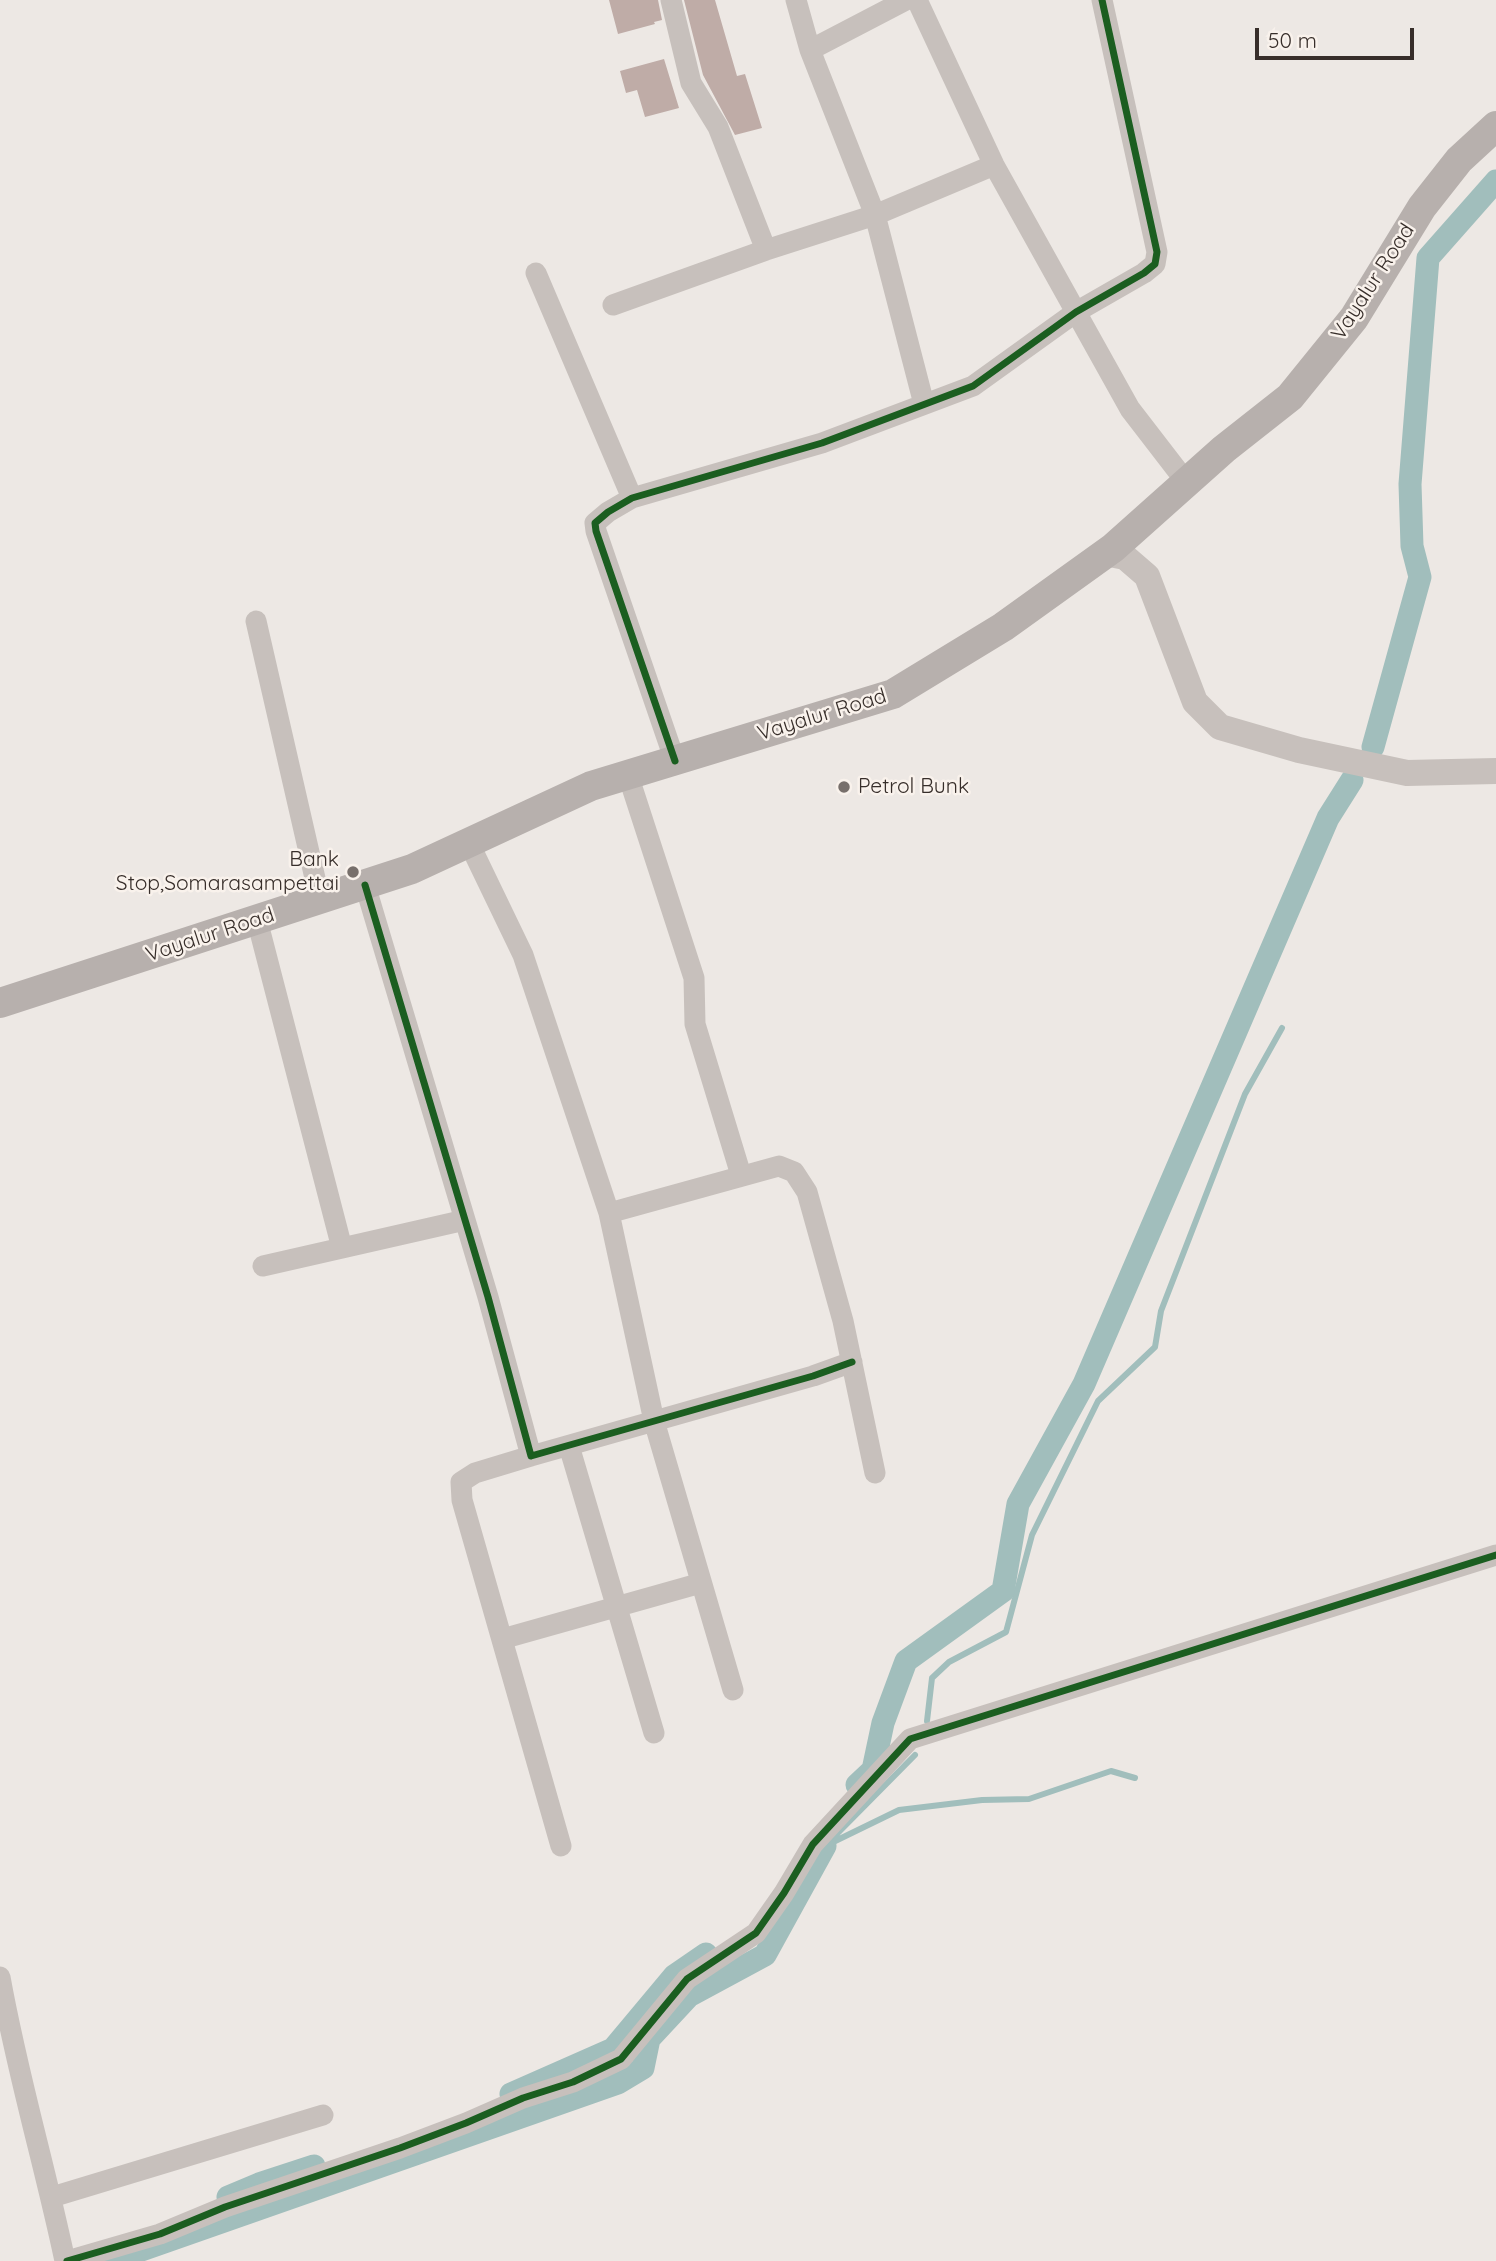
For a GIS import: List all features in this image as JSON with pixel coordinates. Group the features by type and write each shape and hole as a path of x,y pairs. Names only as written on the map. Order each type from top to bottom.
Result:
{"main road":[{"name":"Vayalur Road","path":"0,1003 412,869 591,786 893,694 1003,627 1105,553 1224,449 1290,397 1354,318 1422,207 1460,160 1496,126"}],"street":[{"path":"671,0 691,83 718,127 766,250"},
{"path":"796,0 810,50 876,215 924,404"},
{"path":"810,50 906,0"},
{"path":"917,0 994,165 1130,409 1187,482"},
{"path":"675,761 595,523 632,499 822,443 973,386 1076,312 1155,264 1157,252 1102,0"},
{"path":"613,305 766,250 876,215 994,165"},
{"path":"537,273 632,499"},
{"path":"1105,553 1125,557 1147,576 1195,702 1220,727 1299,750 1407,773 1496,771"},
{"path":"257,621 320,900"},
{"path":"628,775 694,978 695,1024 741,1175"},
{"path":"469,843 523,955 609,1213 654,1421 733,1690"},
{"path":"365,885 465,1220 531,1456"},
{"path":"257,920 342,1248"},
{"path":"609,1213 779,1166 794,1172 807,1192 843,1321 875,1472"},
{"path":"263,1266 465,1220"},
{"path":"561,1846 462,1500 461,1482 475,1473 813,1376 852,1362"},
{"path":"569,1446 654,1733"},
{"path":"0,1977 29,2114 66,2261 160,2234 225,2207 400,2148 523,2098 573,2082 621,2059 687,1979 756,1933 813,1844 910,1739 1496,1555"},
{"path":"502,1639 701,1583"},
{"path":"52,2197 323,2115"}],"building":[{"path":"609,0 658,0 662,20 618,34"},
{"path":"684,0 715,0 737,76 745,74 762,128 735,135 703,75"},
{"path":"664,59 679,108 645,117 637,90 626,93 620,71"}],"waterway":[{"path":"1373,747 1420,577 1412,546 1410,484 1428,258 1496,181"},
{"path":"857,1785 873,1770 883,1723 906,1661 1003,1591 1018,1504 1084,1384 1328,818 1352,780"},
{"path":"927,1721 932,1678 949,1662 1006,1632 1032,1535 1098,1401 1155,1347 1161,1311 1245,1094 1282,1028"},
{"path":"829,1842 915,1755"},
{"path":"825,1846 899,1810 982,1800 1029,1799 1111,1771 1135,1778"},
{"path":"110,2261 618,2083 643,2068 649,2039 689,1996 765,1955 825,1846"},
{"path":"511,2094 613,2049 674,1976 706,1954"},
{"path":"228,2197 314,2166"}],"cycle path":[{"path":"675,761 595,523 632,498 822,443 973,386 1076,312 1155,264 1157,252 1102,0"},
{"path":"365,885 488,1297 531,1456 813,1376 852,1362"},
{"path":"67,2261 160,2234 225,2207 400,2148 523,2098 573,2082 621,2059 687,1979 756,1933 813,1844 910,1739 1496,1555"}],"place":[{"name":"Petrol Bunk","path":"844,787"},
{"name":"Bank Stop,Somarasampettai","path":"353,872"}]}
